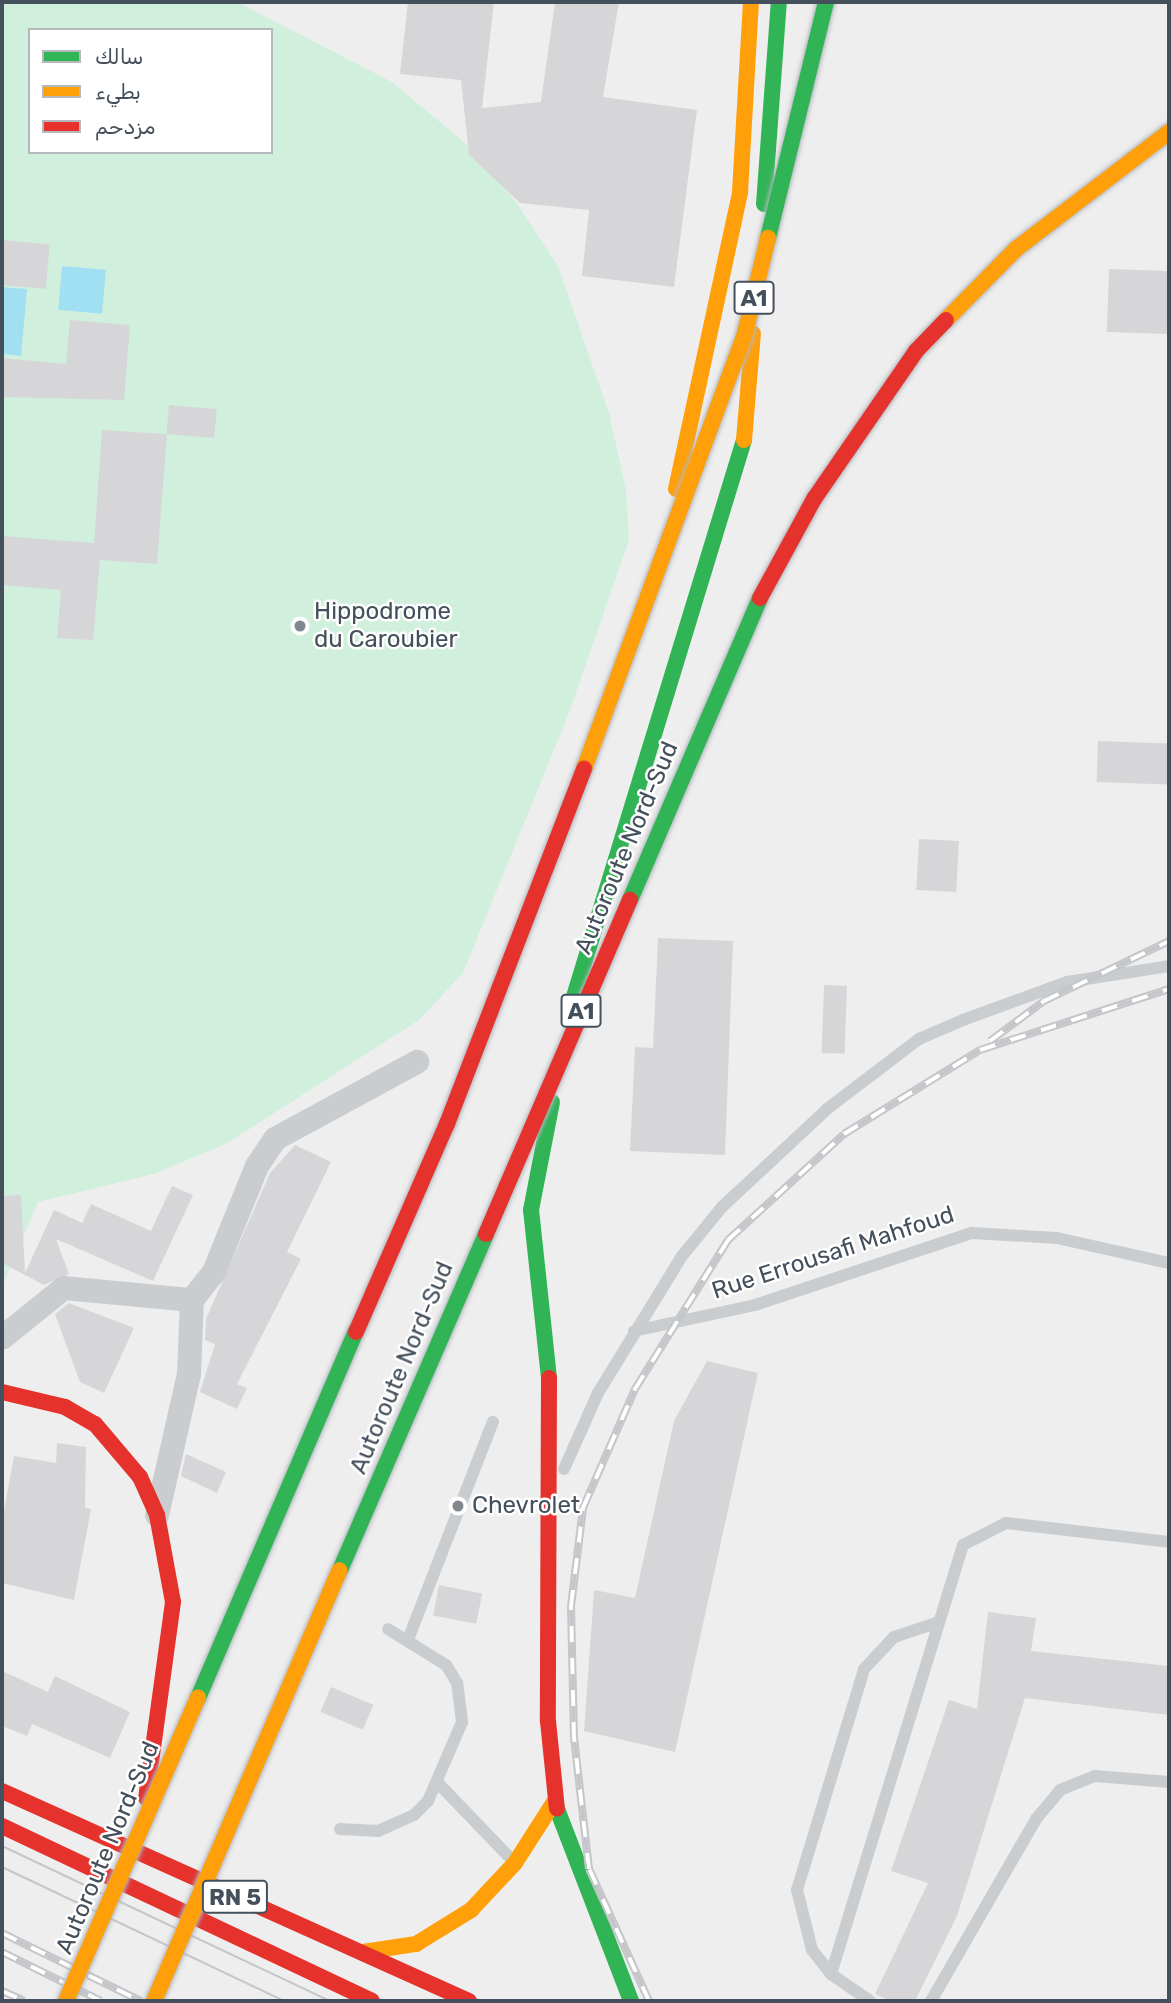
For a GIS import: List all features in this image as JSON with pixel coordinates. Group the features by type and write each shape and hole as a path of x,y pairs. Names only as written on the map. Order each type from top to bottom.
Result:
{"main road":[{"name":"A1","path":"655,586 740,192 751,2"},
{"path":"553,1495 552,1419 531,1210 577,978 742,463 779,2"},
{"name":"A1","path":"655,586 745,333 826,2"},
{"name":"Autoroute Nord-Sud","path":"154,2001 767,584 814,499 916,351 1016,249 1169,132"},
{"name":"Autoroute Nord-Sud","path":"66,2001 447,1124 655,586"},
{"path":"2,1392 65,1407 95,1424 140,1477 157,1514 173,1602 138,1836"},
{"name":"Rue Errousafi Mahfoud","path":"553,1495 548,1721 554,1802 631,2001"},
{"name":"RN 5","path":"2,1791 62,1824 363,1952 469,2001"},
{"path":"363,1952 416,1944 444,1928 515,1863 554,1802"},
{"name":"RN 5","path":"2,1826 372,2001"}],"street":[{"path":"157,1514 189,1374 192,1300 214,1272 275,1139 417,1062"},
{"path":"2,1338 64,1288 192,1300"}],"lane":[{"name":"Rue Errousafi Mahfoud","path":"553,1495 598,1393 634,1331 722,1207 786,1145 919,1039 1067,982 1169,966"},
{"name":"Rue Errousafi Mahfoud","path":"634,1331 755,1305 972,1233 1057,1238 1169,1263"},
{"path":"409,1637 493,1422"},
{"path":"831,1974 955,1559 990,1526 1023,1524 1169,1542"},
{"path":"870,2001 831,1974 800,1921 803,1860 864,1669 894,1637 936,1623"},
{"path":"340,1829 397,1825 428,1801 462,1722 462,1702 446,1665 409,1637 388,1629"},
{"path":"931,2001 1036,1819 1060,1790 1095,1776 1169,1782"},
{"path":"438,1783 515,1863"}],"green space":[{"name":"Hippodrome du Caroubier","path":"2,2 237,2 392,82 465,143 516,202 558,266 609,413 626,490 629,540 569,713 463,973 419,1020 226,1144 154,1174 38,1202 2,1287"}],"water":[{"path":"62,266 106,270 102,314 58,310"},
{"path":"2,287 27,289 21,356 2,354"}],"building":[{"path":"408,2 494,2 482,108 541,102 555,2 619,2 603,97 697,110 674,287 582,276 589,210 520,203 469,155 461,80 400,74"},
{"path":"2,240 50,244 46,289 2,285"},
{"path":"1109,269 1169,271 1167,334 1107,332"},
{"path":"70,320 130,325 124,400 2,397 2,358 66,364"},
{"path":"169,405 217,409 214,438 166,434"},
{"path":"102,430 167,434 157,564 100,560 93,640 57,638 61,590 2,585 2,536 94,543"},
{"path":"1098,741 1169,743 1168,784 1097,782"},
{"path":"919,839 959,841 956,892 916,890"},
{"path":"658,938 733,941 725,1155 630,1151 635,1047 653,1048"},
{"path":"824,985 847,986 845,1054 822,1053"},
{"path":"295,1145 331,1162 287,1252 301,1259 237,1384 247,1388 237,1409 200,1392 215,1344 205,1340 206,1319 270,1173"},
{"path":"172,1186 193,1195 153,1281 56,1239 69,1274 44,1285 2,1263 2,1196 21,1195 25,1273 54,1210 82,1223 91,1204 151,1231"},
{"path":"69,1303 134,1328 104,1393 80,1382 55,1314"},
{"path":"707,1361 758,1373 675,1752 584,1731 594,1590 635,1598 674,1421"},
{"path":"57,1443 86,1447 85,1508 91,1509 74,1600 2,1583 2,1521 14,1456 56,1463"},
{"path":"186,1454 226,1472 217,1493 181,1476"},
{"path":"439,1585 482,1593 476,1624 433,1615"},
{"path":"988,1612 1036,1618 1031,1651 1169,1666 1169,1715 1025,1698 957,1916 915,2001 891,2001 875,1994 928,1883 891,1871 949,1700 977,1709"},
{"path":"2,1671 48,1692 55,1676 130,1712 110,1758 32,1724 27,1736 2,1726"},
{"path":"331,1687 373,1705 363,1730 320,1712"}],"tram line":[{"path":"2,1846 330,2001"},
{"path":"2,1867 284,2001"}],"railway":[{"path":"990,1041 1044,1001 1169,941"},
{"path":"649,2001 589,1869 574,1738 571,1606 583,1508 635,1389 728,1240 844,1134 980,1050 1169,989"},
{"path":"2,1933 141,2001"},
{"path":"2,1952 101,2001"},
{"path":"2,1991 24,2001"}],"traffic: fast":[{"path":"764,204 779,2"},
{"path":"768,238 826,2"},
{"path":"572,1003 744,440"},
{"path":"630,900 760,598"},
{"path":"549,1378 531,1210 552,1102"},
{"path":"340,1570 486,1234"},
{"path":"198,1698 356,1332"},
{"path":"557,1809 631,2001"}],"traffic: slow":[{"path":"676,489 740,192 751,2"},
{"path":"946,320 1016,249 1169,132"},
{"path":"584,769 745,333 768,238"},
{"path":"744,440 753,333"},
{"path":"154,2001 340,1570"},
{"path":"66,2001 198,1698"},
{"path":"363,1952 416,1944 471,1910 515,1863 554,1802"}],"traffic: jam":[{"path":"760,598 814,499 916,351 946,320"},
{"path":"356,1332 447,1124 584,769"},
{"path":"486,1234 630,900"},
{"path":"549,1378 548,1721 557,1809"},
{"path":"2,1392 65,1407 95,1424 140,1477 157,1515 173,1602 146,1798"},
{"path":"2,1791 469,2001"},
{"path":"2,1826 372,2001"}],"place":[{"name":"Hippodrome du Caroubier","path":"300,626"},
{"name":"Chevrolet","path":"458,1506"}]}
